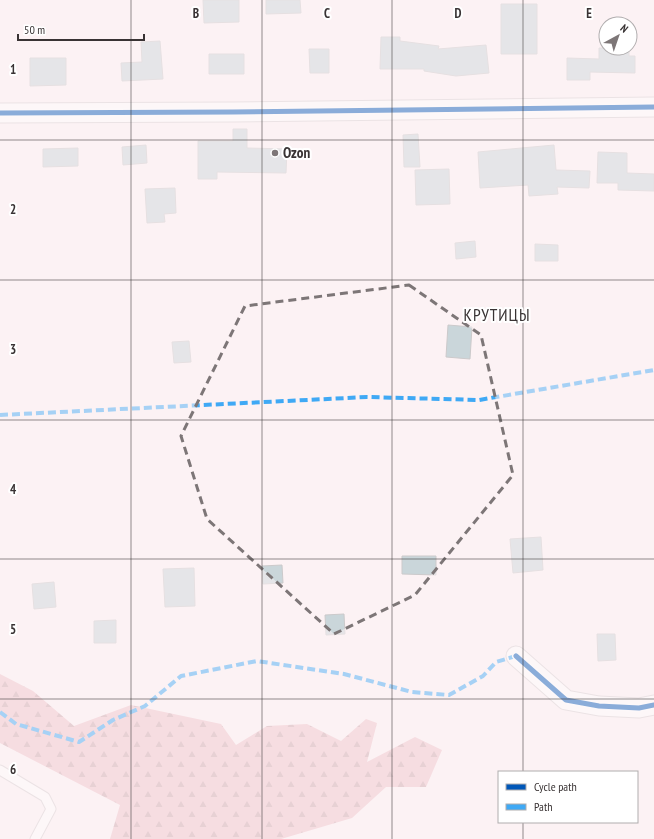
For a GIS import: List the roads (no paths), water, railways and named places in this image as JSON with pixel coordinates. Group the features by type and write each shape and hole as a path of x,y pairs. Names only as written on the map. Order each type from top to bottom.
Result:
{"street":[{"path":"0,113 654,107"},
{"path":"516,656 566,700 599,706 639,708 654,705"}],"lane":[{"path":"0,770 45,797 51,809 35,839"}],"place":[{"name":"Ozon","path":"275,153"}],"district":[{"name":"КРУТИЦЫ","path":"497,315"}]}
